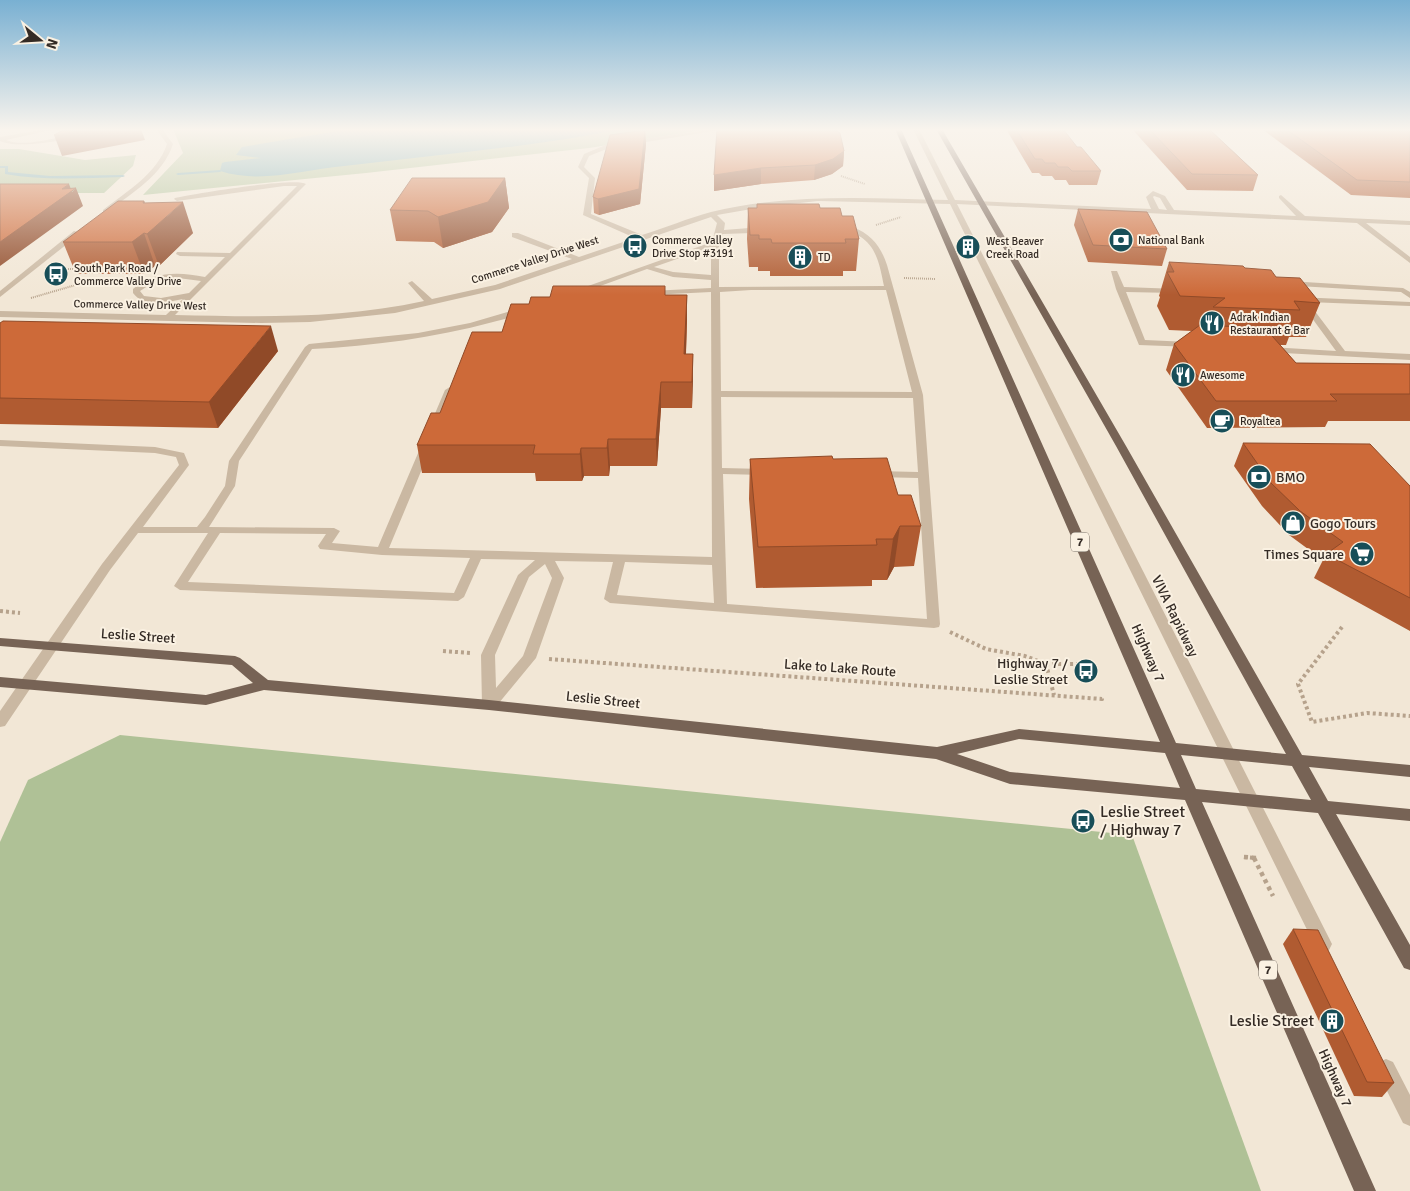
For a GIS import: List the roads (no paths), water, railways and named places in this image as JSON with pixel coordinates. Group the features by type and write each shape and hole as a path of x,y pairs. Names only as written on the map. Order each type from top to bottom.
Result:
{"main road":[{"name":"Highway 7","path":"923,185 1365,1191"},
{"path":"971,185 1410,962"},
{"name":"Leslie Street","path":"0,642 235,660 264,685"},
{"name":"Leslie Street","path":"0,682 206,700 264,685 489,705 937,753 1010,778 1410,815"},
{"name":"Leslie Street","path":"937,753 1019,734 1410,771"}],"street":[{"path":"96,218 137,185"},
{"path":"177,199 280,185"},
{"path":"169,317 302,185"},
{"path":"592,185 587,215 640,237"},
{"name":"VIVA Rapidway","path":"944,185 1329,955"},
{"path":"1156,211 1149,197 1153,193 1163,197 1172,212"},
{"path":"1281,197 1304,219"},
{"name":"Commerce Valley Drive West","path":"0,314 310,319 395,310 431,304 497,287 576,258 712,214 763,205 818,199 953,202"},
{"path":"953,202 1410,224"},
{"path":"712,214 721,222 720,232 715,243 717,292 718,561 721,608"},
{"path":"1360,222 1410,261"},
{"path":"620,558 610,599 934,624 918,395 878,246 856,230 830,223"},
{"path":"720,232 752,231 774,226"},
{"path":"0,295 81,230"},
{"path":"516,235 576,258"},
{"path":"607,294 567,295 715,243"},
{"path":"180,254 232,254"},
{"path":"648,267 663,273 679,276 716,278"},
{"path":"1114,273 1142,343 1199,346"},
{"path":"191,295 161,300 141,298 136,292 143,284 164,276 187,276 206,280"},
{"path":"1164,279 1168,291"},
{"path":"412,283 431,304"},
{"path":"1342,353 1291,283 1403,290 1410,296"},
{"path":"637,293 717,292 751,288 889,288"},
{"path":"1120,289 1185,292"},
{"path":"1293,298 1410,304"},
{"path":"201,529 210,519 230,486 234,461 310,347 378,343 476,328 530,308"},
{"path":"1256,349 1410,357"},
{"path":"382,551 456,376"},
{"path":"717,394 918,395"},
{"path":"0,443 155,450 180,455 184,464 106,568 0,722"},
{"path":"718,471 779,472"},
{"path":"860,474 924,475"},
{"path":"134,530 334,531 324,546 382,551 477,555 718,561"},
{"path":"216,530 180,586 458,597 477,555"},
{"path":"489,705 529,658 558,578 547,556"},
{"path":"489,705 488,655 524,574 547,556"},
{"path":"1381,1058 1410,1116"}],"place":[{"name":"National Bank","path":"1121,240"},
{"name":"Commerce Valley Drive Stop #3191","path":"635,246"},
{"name":"West Beaver Creek Road","path":"968,247"},
{"name":"TD","path":"800,257"},
{"name":"South Park Road / Commerce Valley Drive","path":"56,274"},
{"name":"Adrak Indian Restaurant & Bar","path":"1212,323"},
{"name":"Awesome","path":"1183,375"},
{"name":"Royaltea","path":"1222,421"},
{"name":"BMO","path":"1259,477"},
{"name":"Gogo Tours","path":"1293,523"},
{"name":"Times Square","path":"1362,554"},
{"name":"Highway 7 / Leslie Street","path":"1086,671"},
{"name":"Leslie Street / Highway 7","path":"1083,821"},
{"name":"Leslie Street","path":"1332,1021"}]}
